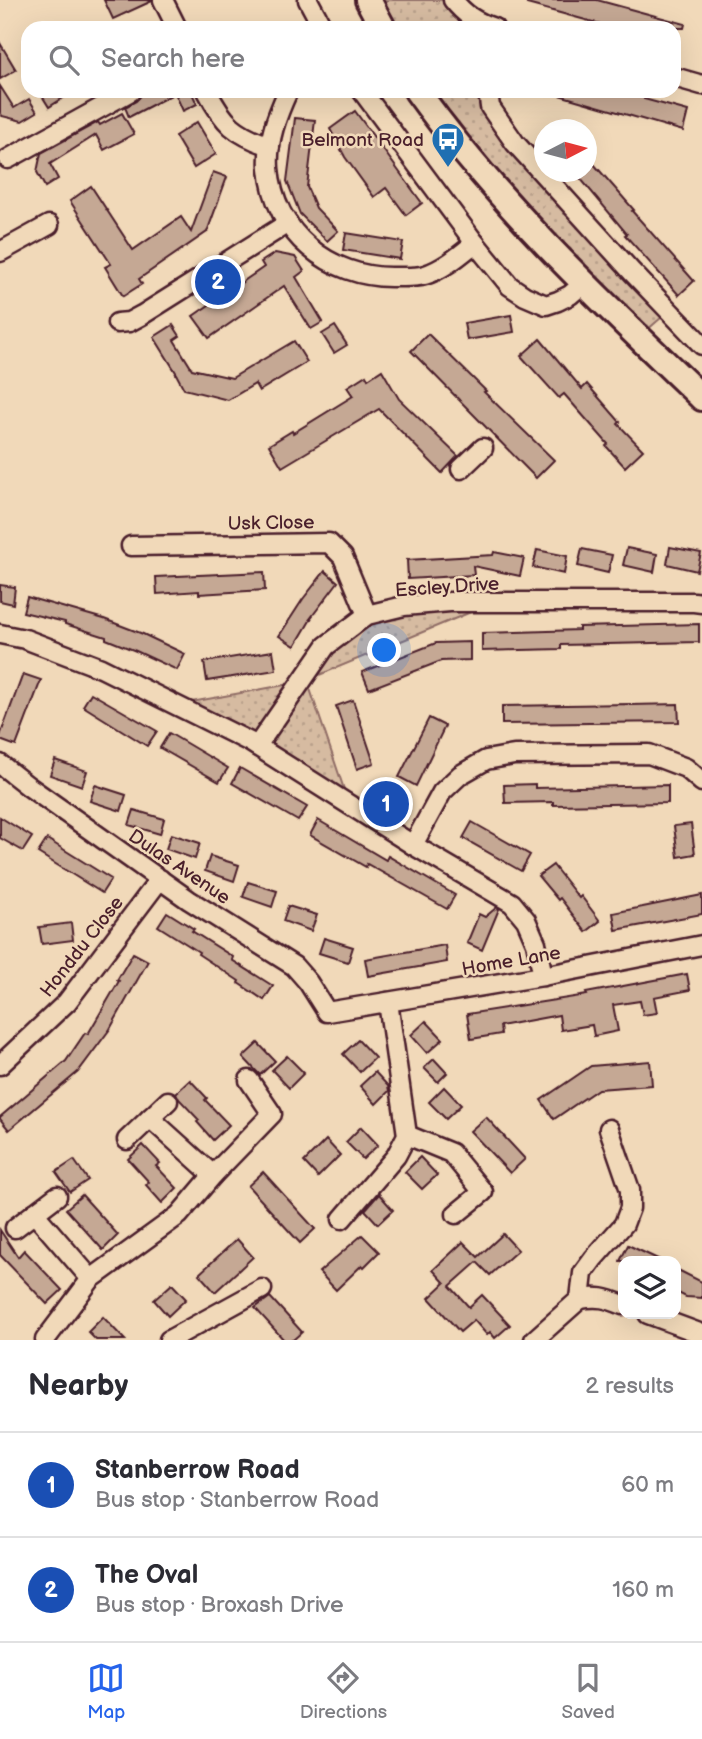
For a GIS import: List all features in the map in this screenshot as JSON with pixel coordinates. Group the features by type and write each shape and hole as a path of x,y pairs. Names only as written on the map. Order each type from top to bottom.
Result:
{"highway":[{"path":"368,0 379,21"},
{"path":"422,98 485,179 584,283 702,398"}],"street":[{"path":"163,0 174,21"},
{"path":"308,0 319,21"},
{"path":"453,0 463,13 474,21"},
{"path":"681,79 702,85"},
{"path":"8,159 118,98"},
{"path":"211,98 217,110 238,132 270,146"},
{"path":"284,98 270,146 272,190 294,233 325,260 348,270 386,277 425,275 445,266 475,243"},
{"path":"367,98 510,286 545,305 570,295 584,283"},
{"path":"489,98 491,107 515,143 702,345"},
{"path":"117,323 142,315 288,223"},
{"path":"0,252 49,225"},
{"path":"460,469 483,448"},
{"name":"Usk Close","path":"131,546 329,542 343,557 367,615"},
{"name":"Escley Drive","path":"257,746 326,646 367,615 404,606 450,602 702,603"},
{"path":"0,634 25,639 101,668 257,746 512,903 526,920 536,943 543,976"},
{"path":"414,845 442,792 460,775 486,760 514,755 649,754 686,768 702,782"},
{"name":"Dulas Avenue","path":"0,764 189,900 294,966 327,1012"},
{"name":"Honddu Close","path":"0,1065 67,1002 160,879"},
{"name":"Home Lane","path":"327,1012 543,976 702,945"},
{"path":"342,1219 396,1156 407,1135 387,1002"},
{"path":"46,1340 91,1279 179,1215 272,1114 249,1080"},
{"path":"127,1140 168,1101"},
{"path":"150,1118 213,1175"},
{"path":"580,1299 583,1273 624,1224 630,1208 630,1189 609,1129"},
{"path":"407,1135 451,1153 483,1192 456,1214"},
{"path":"15,1227 57,1196"},
{"path":"34,1213 91,1279"},
{"path":"169,1340 262,1289"},
{"path":"534,1340 580,1299 605,1298 618,1303"},
{"path":"662,1319 702,1334"}],"shaded area":[{"path":"368,0 453,0 484,21 379,21"},
{"path":"423,98 488,98 534,152 534,182 559,182 669,311 639,337"},
{"path":"495,602 307,680 349,804 175,705 301,682 367,615"}],"building":[{"path":"104,0 152,0 152,1 113,19"},
{"path":"528,0 597,0 674,21 589,21 527,4"},
{"path":"0,43 16,70 0,79"},
{"path":"0,86 14,108 29,99 37,112 22,121 2,116"},
{"path":"43,98 63,98 49,107"},
{"path":"139,98 165,98 129,117 125,107"},
{"path":"177,98 194,98 197,104 183,111"},
{"path":"569,98 644,98 688,111 683,131"},
{"path":"355,111 422,203 406,215 386,188 374,197 345,157 330,129"},
{"path":"122,113 134,134 104,150 96,135 50,164 58,179 45,187 37,172 41,153 98,122 100,125"},
{"path":"295,118 315,120 307,187 316,208 338,231 327,241 300,214 287,181"},
{"path":"197,122 216,154 194,168 175,136"},
{"path":"597,168 694,281 679,295 625,235 627,234 583,182 597,182"},
{"path":"213,172 227,177 207,232 139,279 142,284 123,296 105,267 111,264 70,201 91,186 133,250 181,217 191,232"},
{"path":"346,233 403,242 400,259 343,250"},
{"path":"275,253 295,257 304,271 296,277 323,322 311,329 284,286 209,338 193,316 264,267 261,262"},
{"path":"511,315 514,332 467,340 464,323"},
{"path":"173,325 180,336 174,340 192,369 232,378 294,341 307,362 259,391 255,384 228,400 184,389 154,337"},
{"path":"335,326 347,345 334,353 322,334"},
{"path":"428,334 554,460 536,478 411,351"},
{"path":"540,339 582,389 587,384 620,422 618,424 643,450 625,467 564,394 559,398 521,356"},
{"path":"382,370 399,399 458,456 442,473 379,409 282,467 269,445 353,396 347,387 366,375 368,379"},
{"path":"670,547 701,553 697,571 667,564"},
{"path":"627,548 657,554 654,572 623,565"},
{"path":"582,549 612,555 608,573 578,566"},
{"path":"537,550 567,556 564,574 533,567"},
{"path":"494,552 524,558 520,576 473,566 474,575 408,579 407,560 493,555"},
{"path":"325,571 338,582 310,619 295,646 279,636"},
{"path":"264,572 265,590 157,594 156,577"},
{"path":"0,585 15,587 13,604 0,601"},
{"path":"27,597 104,619 185,654 177,670 106,637 65,622 23,612"},
{"path":"699,624 699,642 561,645 561,649 482,651 482,633"},
{"path":"470,642 470,660 441,661 369,689 362,672 436,643"},
{"path":"273,651 276,670 207,681 204,662"},
{"path":"23,674 41,680 16,746 0,740 0,736"},
{"path":"91,693 157,731 147,746 83,706"},
{"path":"353,700 374,763 357,769 336,706"},
{"path":"678,704 679,722 502,724 502,706"},
{"path":"429,718 445,726 416,786 399,777"},
{"path":"169,733 228,768 219,782 160,748"},
{"path":"55,760 87,771 82,786 50,775"},
{"path":"240,768 307,807 298,821 232,783"},
{"path":"535,784 535,788 668,785 668,803 505,803 504,785"},
{"path":"95,785 126,795 121,811 90,801"},
{"path":"134,810 164,819 160,834 129,825"},
{"path":"0,817 32,837 23,851 0,838"},
{"path":"318,820 386,860 388,856 455,895 447,909 310,835"},
{"path":"472,822 530,855 521,871 463,838"},
{"path":"691,824 695,854 678,857 674,826"},
{"path":"171,834 200,843 195,859 166,849"},
{"path":"47,839 111,879 102,893 38,853"},
{"path":"210,856 239,865 234,881 205,871"},
{"path":"553,865 600,921 586,932 560,898 558,900 538,876"},
{"path":"248,882 277,891 272,907 243,897"},
{"path":"702,895 702,914 616,930 613,913"},
{"path":"288,906 317,915 311,931 283,921"},
{"path":"497,907 499,909 482,950 467,943 479,914 485,917"},
{"path":"167,912 233,957 232,960 273,986 264,1000 198,954 199,952 158,926"},
{"path":"71,923 73,940 42,944 39,927"},
{"path":"324,938 353,947 348,962 319,953"},
{"path":"445,945 447,962 368,976 365,959"},
{"path":"133,953 148,961 110,1029 78,1072 9,1130 0,1117 66,1061 85,1033 88,1034"},
{"path":"687,974 690,990 654,997 657,1013 643,1015 640,1001 613,1005 618,1031 594,1036 592,1025 561,1030 559,1015 500,1026 501,1034 471,1039 467,1014 587,995 586,993"},
{"path":"426,1021 443,1039 427,1053 411,1035"},
{"path":"358,1040 375,1058 360,1072 343,1054"},
{"path":"258,1043 275,1061 260,1075 243,1057"},
{"path":"287,1056 304,1073 289,1088 272,1070"},
{"path":"434,1059 447,1073 438,1082 424,1068"},
{"path":"650,1061 652,1085 598,1089 554,1119 541,1100 591,1066"},
{"path":"375,1072 388,1086 389,1091 376,1104 360,1086"},
{"path":"190,1080 229,1125 213,1140 176,1093"},
{"path":"444,1087 461,1105 446,1119 429,1102"},
{"path":"486,1117 525,1159 510,1173 470,1131"},
{"path":"361,1127 378,1145 363,1159 346,1142"},
{"path":"326,1140 340,1155 318,1177 304,1162"},
{"path":"143,1145 160,1163 156,1166 177,1188 162,1203 146,1185 149,1182 128,1159"},
{"path":"420,1157 437,1175 422,1189 405,1172"},
{"path":"74,1160 88,1180 70,1192 56,1172"},
{"path":"263,1172 315,1229 300,1243 248,1186"},
{"path":"379,1194 393,1210 378,1224 365,1210"},
{"path":"82,1195 118,1235 103,1250 66,1209"},
{"path":"0,1230 18,1257 24,1250 62,1290 47,1304 0,1255"},
{"path":"503,1234 518,1250 490,1275 477,1262 450,1286 469,1307 482,1295 510,1325 495,1338 490,1332 487,1335 474,1320 460,1332 429,1298 445,1283 433,1270 463,1242 478,1257"},
{"path":"362,1235 379,1252 336,1290 319,1272"},
{"path":"237,1239 253,1257 215,1292 199,1274"},
{"path":"628,1245 651,1256 622,1256"},
{"path":"681,1272 702,1282 702,1298 681,1294"},
{"path":"172,1284 186,1299 168,1316 154,1300"},
{"path":"270,1297 302,1332 293,1340 284,1340 255,1308"},
{"path":"103,1317 125,1340 96,1340 88,1332"}],"place":[{"name":"Belmont Road","path":"448,169"},
{"name":"The Oval","path":"218,282"},
{"name":"Stanberrow Road","path":"386,804"}]}
